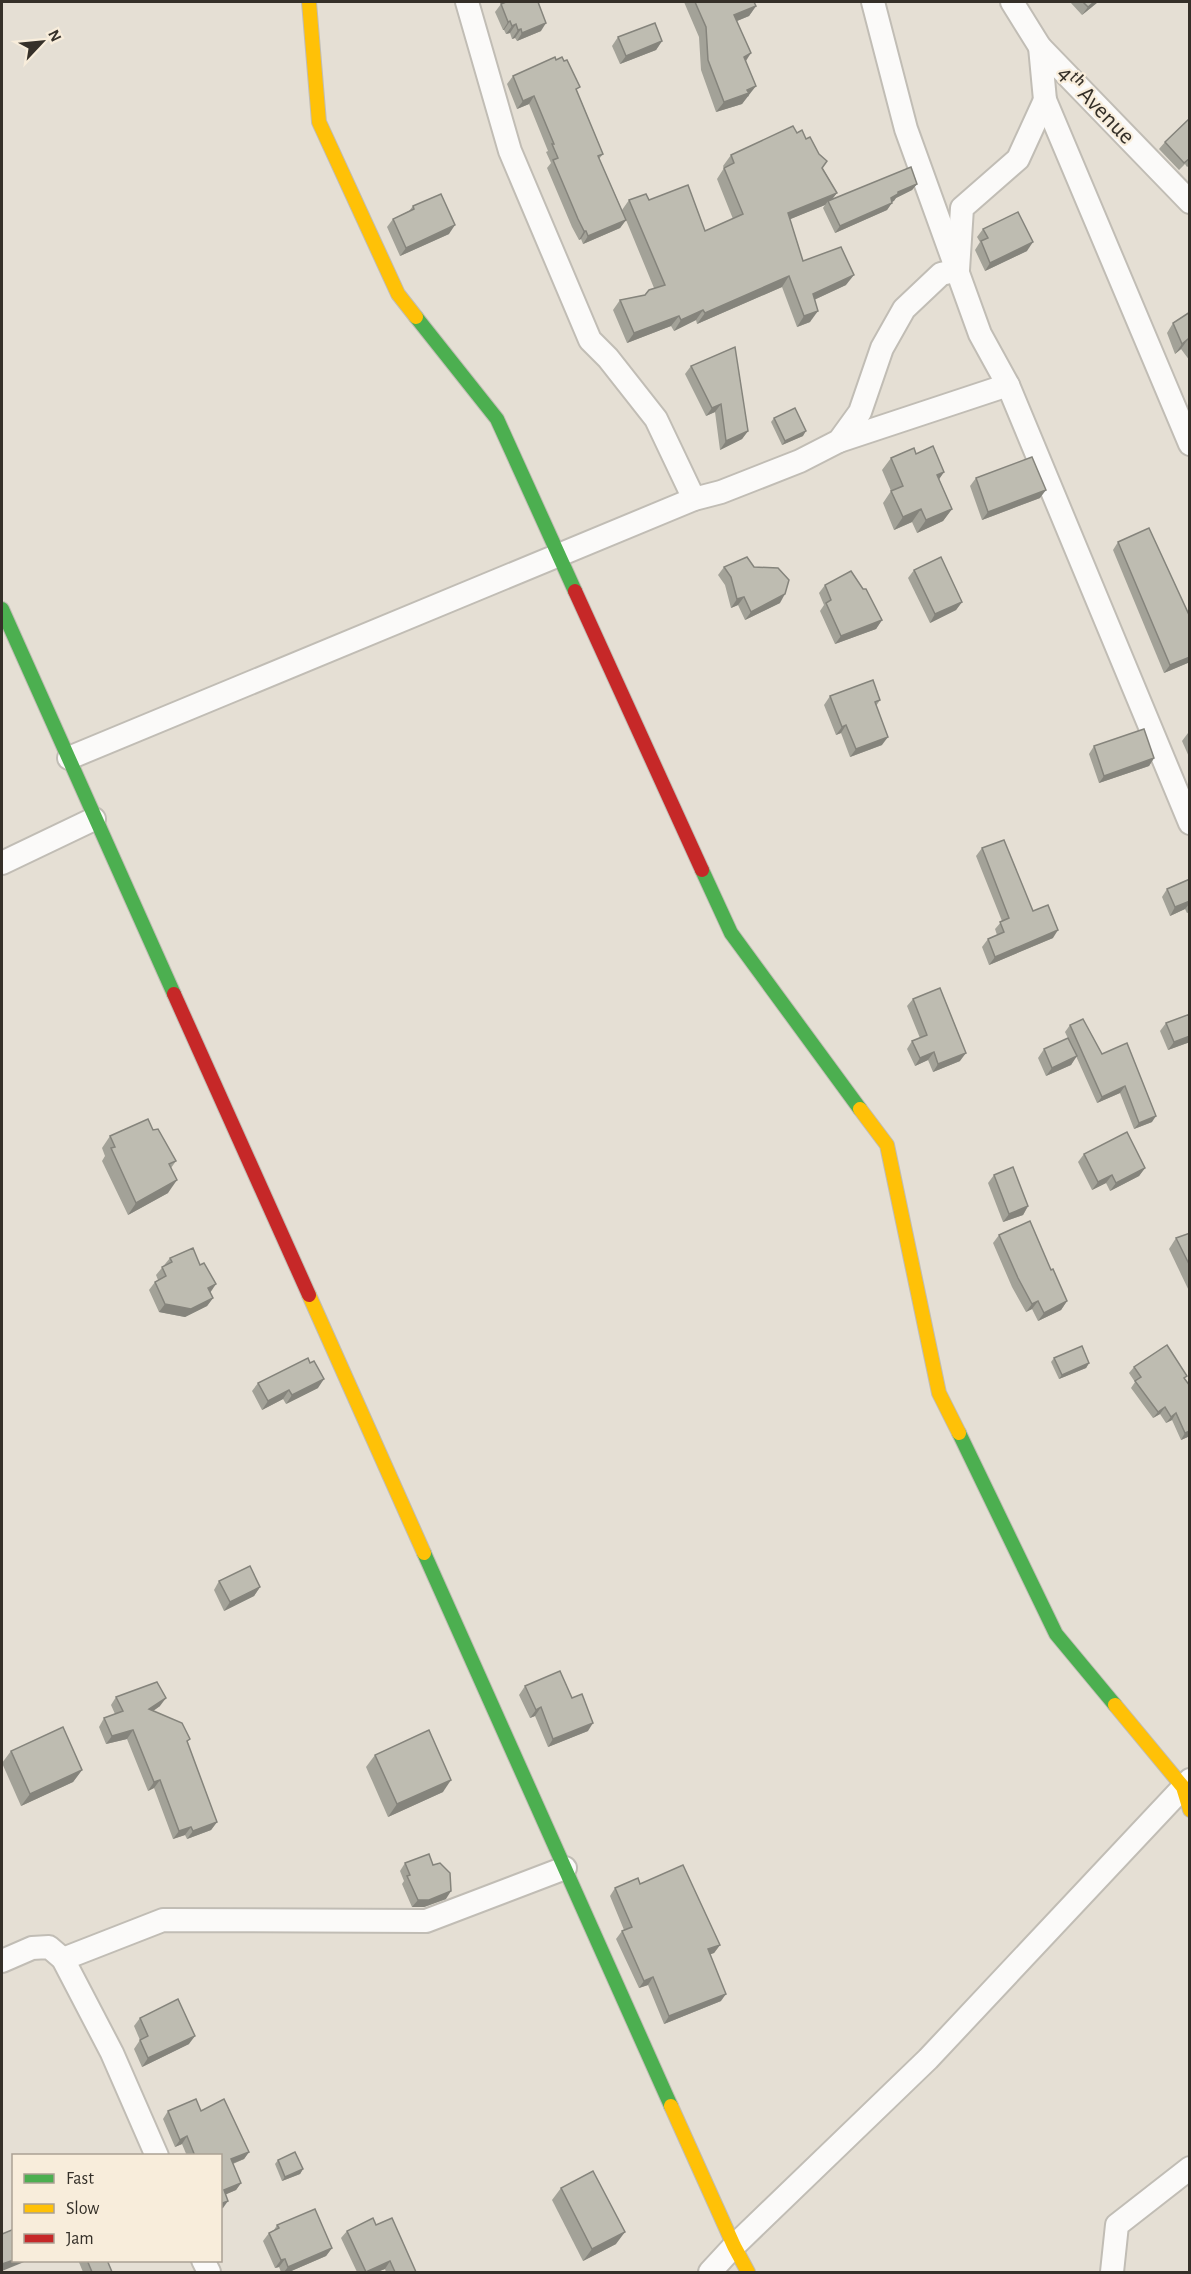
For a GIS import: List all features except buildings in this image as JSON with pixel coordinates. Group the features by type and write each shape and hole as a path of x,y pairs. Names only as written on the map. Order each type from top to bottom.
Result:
{"street":[{"path":"309,2 319,122 398,294 497,419 731,933 887,1145 939,1393 1056,1634 1186,1784 1190,1810"},
{"path":"467,2 510,151 590,340 656,419 694,499"},
{"path":"873,2 906,129 980,334 1008,385 1190,823"},
{"name":"4ᵗʰ Avenue","path":"1012,2 1040,47 1190,202"},
{"path":"1040,47 1045,100 1190,444"},
{"path":"958,270 962,208 1018,159 1045,100"},
{"path":"839,441 860,412 882,348 904,309 941,274 958,270"},
{"path":"69,758 694,499 721,492 790,465 839,441 1008,385"},
{"path":"2,609 734,2246 748,2272"},
{"path":"2,863 94,819"},
{"path":"710,2272 734,2246 928,2059 1186,1784"},
{"path":"63,1959 163,1920 426,1922 565,1868"},
{"path":"2,1961 32,1948 49,1947 63,1959 112,2053 156,2154"},
{"path":"1112,2272 1117,2225 1190,2168"}],"traffic: fast":[{"path":"416,317 497,419 575,591"},
{"path":"2,609 174,994"},
{"path":"702,870 731,933 860,1109"},
{"path":"959,1433 1056,1634 1115,1705"},
{"path":"424,1553 671,2106"}],"traffic: slow":[{"path":"309,2 319,122 398,294 416,317"},
{"path":"860,1109 887,1145 939,1393 959,1433"},
{"path":"309,1295 424,1553"},
{"path":"1115,1705 1183,1787 1190,1810"},
{"path":"671,2106 748,2272"}],"traffic: jam":[{"path":"575,591 702,870"},
{"path":"174,994 309,1295"}]}
